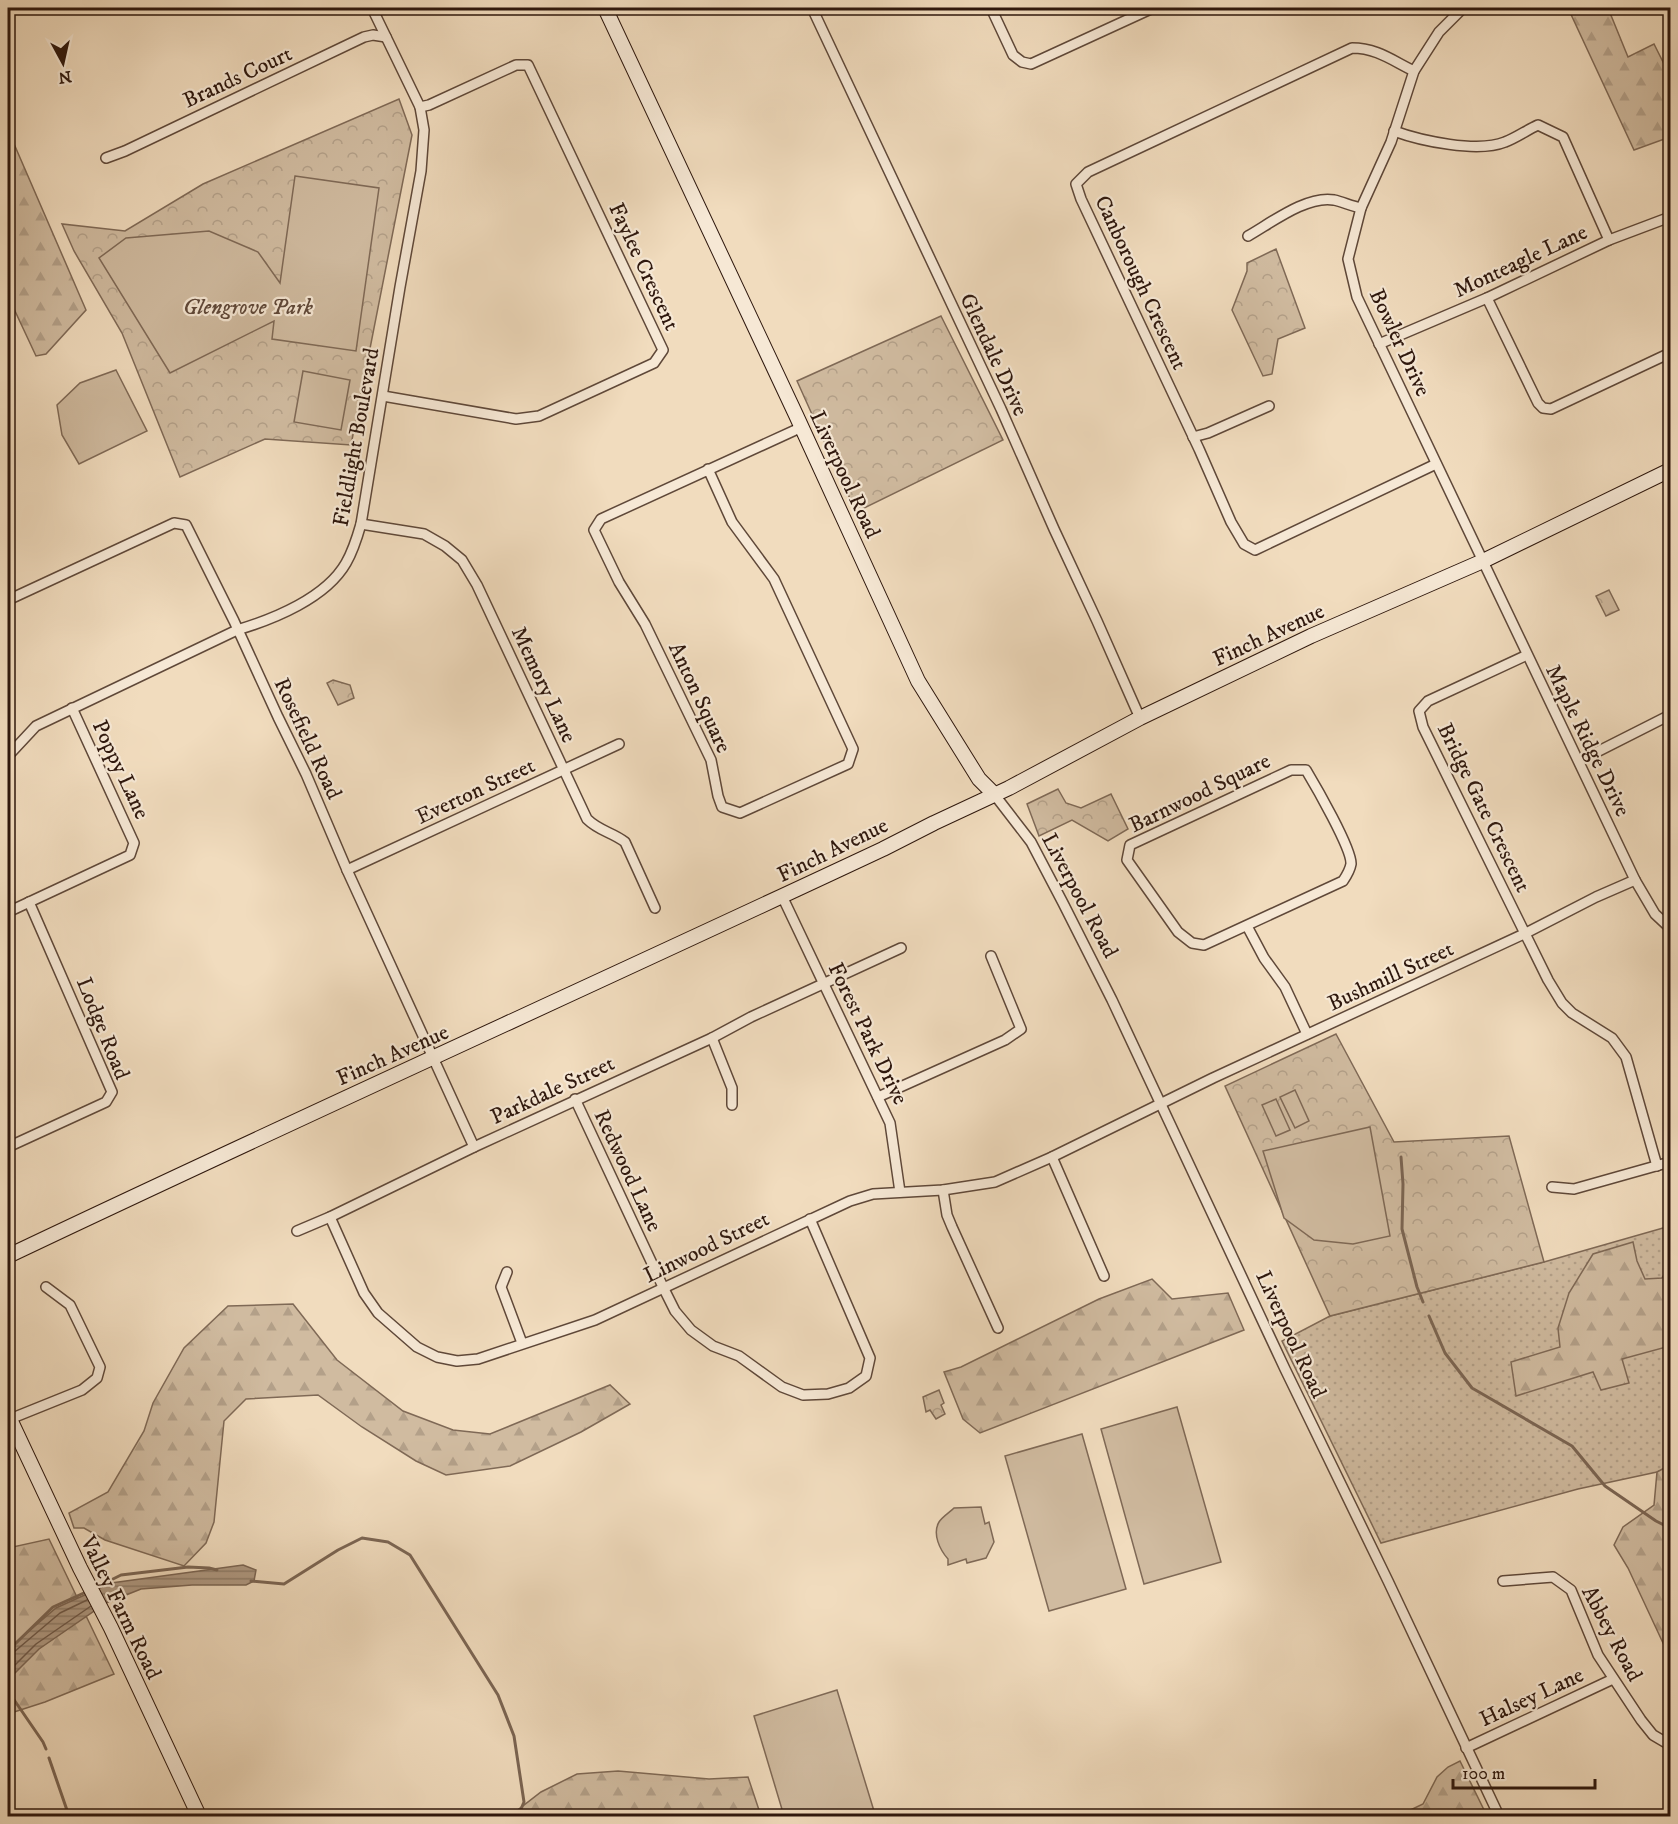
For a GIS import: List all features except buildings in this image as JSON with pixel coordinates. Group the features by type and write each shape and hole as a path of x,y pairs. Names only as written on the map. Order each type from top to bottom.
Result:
{"main road":[{"name":"Liverpool Road","path":"604,8 802,427 918,681 979,778 994,794"},
{"name":"Finch Avenue","path":"8,1256 244,1144 782,896 1009,788 1140,718 1311,636 1484,561 1671,470"},
{"name":"Valley Farm Road","path":"9,1417 199,1816"}],"street":[{"name":"Fieldlight Boulevard","path":"8,756 36,726 237,630 260,622 312,597 330,583 345,565 354,547 361,524 421,171 424,130 420,107 372,8"},
{"name":"Glendale Drive","path":"812,8 1001,409 1140,718"},
{"path":"991,8 1013,56 1022,62 1031,64 1153,8"},
{"name":"Bowler Drive","path":"1463,8 1439,32 1414,71 1394,131 1361,208 1348,259 1356,297 1484,561"},
{"name":"Brands Court","path":"106,158 364,37 373,35 386,37"},
{"name":"Canborough Crescent","path":"1414,71 1381,53 1365,48 1352,48 1088,172 1076,184 1081,199 1244,544 1255,550 1436,464"},
{"name":"Faylee Crescent","path":"383,396 516,420 539,416 654,363 663,350 528,65 516,65 420,107"},
{"name":"Monteagle Lane","path":"1379,344 1487,298 1609,240 1563,137 1538,125 1503,143 1474,147 1406,136 1394,131"},
{"path":"1248,236 1316,200 1333,200 1361,208"},
{"path":"1609,240 1671,217"},
{"path":"1487,298 1538,404 1543,408 1551,410 1671,352"},
{"path":"1193,437 1208,433 1269,405"},
{"name":"Anton Square","path":"708,469 732,522 774,579 853,749 848,764 740,813 722,807 711,760 645,624 619,582 594,530 601,519 708,469 802,427"},
{"name":"Rosefield Road","path":"8,600 174,523 186,525 306,774 347,870 474,1146"},
{"name":"Memory Lane","path":"361,524 424,534 446,546 462,560 477,585 587,819 596,828 619,837 625,842 655,908"},
{"name":"Maple Ridge Drive","path":"1484,561 1635,880 1655,914 1671,928"},
{"name":"Bridge Gate Crescent","path":"1526,933 1423,727 1419,711 1428,701 1527,655"},
{"name":"Poppy Lane","path":"8,912 130,855 134,843 72,708"},
{"path":"1579,761 1671,715"},
{"name":"Everton Street","path":"347,870 619,744"},
{"name":"Barnwood Square","path":"1291,770 1306,770 1341,836 1351,861 1349,872 1343,881 1247,926 1204,945 1192,944 1178,932 1128,860 1129,848 1135,842 1291,770"},
{"name":"Liverpool Road","path":"994,794 1030,842 1064,903 1112,1000 1310,1422 1499,1816"},
{"name":"Bushmill Street","path":"1160,1104 1635,880"},
{"name":"Forest Park Drive","path":"782,896 890,1124 900,1192"},
{"name":"Lodge Road","path":"8,1147 106,1102 112,1092 29,902"},
{"path":"1247,926 1264,958 1285,987 1307,1034"},
{"path":"1526,933 1548,980 1562,1003 1572,1013 1612,1038 1626,1057 1657,1166"},
{"name":"Parkdale Street","path":"297,1231 474,1146 901,948"},
{"path":"878,1097 1005,1040 1020,1029 991,956"},
{"path":"711,1038 732,1088 732,1105"},
{"name":"Redwood Lane","path":"575,1099 675,1311 691,1330 712,1346 740,1356 782,1387 803,1395 828,1394 849,1388 866,1376 870,1358 810,1219"},
{"name":"Linwood Street","path":"330,1217 364,1293 378,1313 417,1347 437,1357 457,1361 478,1359 595,1320 850,1201 873,1194 944,1190 994,1182 1052,1157 1160,1104"},
{"path":"1052,1157 1104,1276"},
{"path":"1552,1187 1574,1189 1671,1162"},
{"path":"944,1190 951,1227 998,1329"},
{"path":"507,1272 501,1287 522,1343"},
{"path":"9,1417 82,1390 97,1378 100,1367 70,1305 46,1287"},
{"name":"Abbey Road","path":"1503,1581 1553,1577 1571,1590 1598,1655 1613,1679 1653,1735 1671,1745"},
{"name":"Halsey Lane","path":"1466,1748 1613,1679"}],"green space":[{"path":"1568,8 1608,8 1628,57 1654,44 1670,76 1670,137 1634,150"},
{"name":"Glengrove Park","path":"399,99 412,135 351,445 265,439 180,477 122,333 74,251 62,224 125,231 203,184"},
{"path":"8,130 86,310 46,354 36,356 8,296"},
{"path":"295,176 379,188 356,351 272,339 274,321 170,373 99,258 126,238 209,231 258,252 280,283"},
{"path":"1276,249 1305,328 1278,339 1272,374 1263,376 1232,310 1247,271 1247,263"},
{"path":"941,316 1003,440 856,512 797,381"},
{"path":"116,370 147,431 79,464 62,435 57,405 80,383"},
{"path":"303,371 350,380 341,430 294,422"},
{"path":"1609,590 1619,610 1606,616 1596,596"},
{"path":"333,680 350,685 354,698 338,705 327,683"},
{"path":"1058,789 1066,803 1081,808 1111,794 1128,829 1108,841 1072,820 1039,836 1027,804"},
{"path":"1336,1034 1394,1142 1509,1136 1544,1262 1330,1316 1225,1086"},
{"path":"1295,1090 1309,1121 1295,1128 1280,1097"},
{"path":"1276,1099 1290,1130 1276,1136 1262,1105"},
{"path":"1370,1127 1390,1236 1353,1244 1314,1240 1284,1218 1263,1151"},
{"path":"1670,1226 1670,1467 1657,1472 1578,1489 1381,1543 1282,1341 1330,1316 1544,1262"},
{"path":"1633,1242 1637,1261 1645,1279 1662,1278 1670,1265 1670,1346 1622,1359 1629,1383 1601,1390 1593,1372 1516,1396 1511,1362 1560,1347 1558,1328 1569,1293 1593,1254"},
{"path":"1152,1279 1172,1299 1228,1293 1244,1330 980,1433 963,1419 944,1372 961,1367 1099,1299"},
{"path":"293,1304 337,1360 403,1411 453,1430 490,1434 610,1385 630,1404 581,1432 510,1466 446,1475 416,1461 362,1427 318,1395 246,1399 224,1421 214,1522 206,1543 184,1566 105,1540 84,1528 74,1528 69,1513 108,1492 144,1431 153,1403 184,1348 228,1306"},
{"path":"939,1390 945,1414 936,1419 930,1410 926,1412 923,1397"},
{"path":"1177,1407 1221,1562 1144,1584 1101,1429"},
{"path":"1082,1434 1126,1589 1049,1611 1005,1456"},
{"path":"1670,1467 1670,1658 1628,1568 1614,1545 1623,1527 1654,1505 1657,1472"},
{"path":"981,1507 985,1524 989,1522 994,1542 986,1558 967,1563 966,1559 948,1565 948,1559 937,1537 939,1522 954,1508"},
{"path":"49,1539 114,1674 45,1702 8,1714 8,1548"},
{"path":"837,1690 874,1811 855,1816 784,1816 754,1716"},
{"path":"1460,1761 1487,1816 1398,1816 1423,1804 1437,1777 1448,1767"},
{"path":"618,1771 709,1779 748,1777 761,1816 510,1816 541,1792 577,1774"}],"water":[{"path":"243,1565 256,1570 254,1581 246,1585 192,1585 141,1589 106,1603 39,1649 8,1680 8,1649 56,1608 111,1583"}],"waterway":[{"path":"1401,1157 1402,1229 1423,1302"},
{"path":"1429,1316 1445,1353 1472,1388 1572,1446 1605,1486 1670,1528"},
{"path":"251,1581 284,1584 338,1550 362,1538 388,1542 410,1555 498,1695 514,1736 524,1802 518,1816"},
{"path":"95,1588 121,1575 188,1567 217,1570"},
{"path":"15,1644 53,1607 86,1592"},
{"path":"8,1691 46,1749"},
{"path":"49,1758 69,1816"}]}
